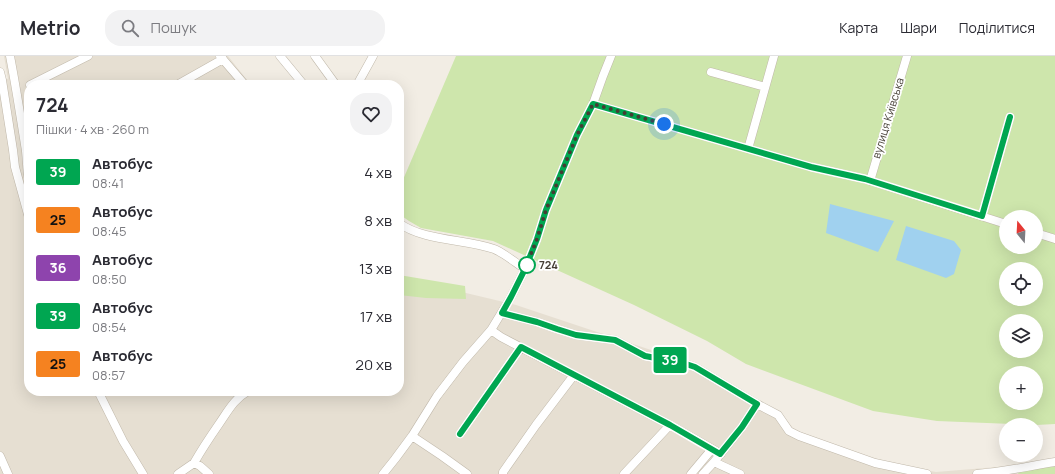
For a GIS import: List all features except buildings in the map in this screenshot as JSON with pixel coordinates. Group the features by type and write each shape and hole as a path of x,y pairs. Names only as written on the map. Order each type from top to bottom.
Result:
{"street":[{"path":"10,56 24,136"},
{"path":"40,80 88,56"},
{"path":"280,56 300,80"},
{"path":"315,56 332,80"},
{"path":"360,80 373,56"},
{"path":"383,474 412,436 437,396 463,362 491,330 511,297 525,269 537,239 546,210 577,135 593,104 602,76 611,56"},
{"path":"748,149 774,56"},
{"name":"вулиця Київська","path":"870,181 907,56"},
{"path":"185,80 222,58 241,80"},
{"path":"0,72 15,167 24,200"},
{"path":"711,72 765,87"},
{"path":"17,92 24,88"},
{"path":"593,104 811,167 870,181 999,222"},
{"path":"982,216 1010,117"},
{"path":"404,227 418,233 495,250 525,269"},
{"path":"1043,235 1055,239"},
{"path":"502,313 537,322 576,335 615,340 645,356 677,361 695,367 778,415 789,431 799,436 875,464 927,474"},
{"path":"491,330 501,337 670,425 720,454"},
{"path":"460,434 521,347"},
{"path":"503,474 536,425 574,375"},
{"path":"103,396 123,441 143,474"},
{"path":"178,474 194,463 207,440 239,396"},
{"path":"704,474 742,427 757,404"},
{"path":"624,474 670,425"},
{"path":"412,436 467,474"},
{"path":"691,474 712,449"},
{"path":"0,456 8,474"},
{"path":"714,462 740,474"},
{"path":"977,474 1017,471 1026,467 1055,462"},
{"path":"194,463 209,474"}],"shaded area":[{"path":"4,56 228,56 247,80 24,80 24,396 404,396 404,278 516,305 696,365 779,412 795,430 876,461 936,472 1009,466 1019,471 1018,474 0,474 0,77 8,79"}],"green space":[{"path":"456,56 1055,56 1055,424 1043,425 1043,418 999,418 999,424 937,421 873,411 746,364 707,341 634,305 493,241 421,228 404,218 404,177"},
{"path":"404,276 465,286 466,299 426,298 404,296"},
{"path":"1055,466 1055,474 1018,474 1019,471"}],"water":[{"path":"830,204 894,221 878,252 826,233"},
{"path":"906,226 954,241 961,250 954,274 946,278 896,260"}],"bus line":[{"name":"39","path":"460,434 521,347 670,425 720,454 742,427 757,404 695,367 677,361 645,356 615,340 576,335 537,322 502,313 525,269 537,239 546,210 577,135 593,104 811,167 865,179 982,216 1010,117"}],"place":[{"name":"724","path":"527,265"}],"route":[{"path":"527,265 525,269 537,239 546,210 577,135 593,104 664,124"}]}
